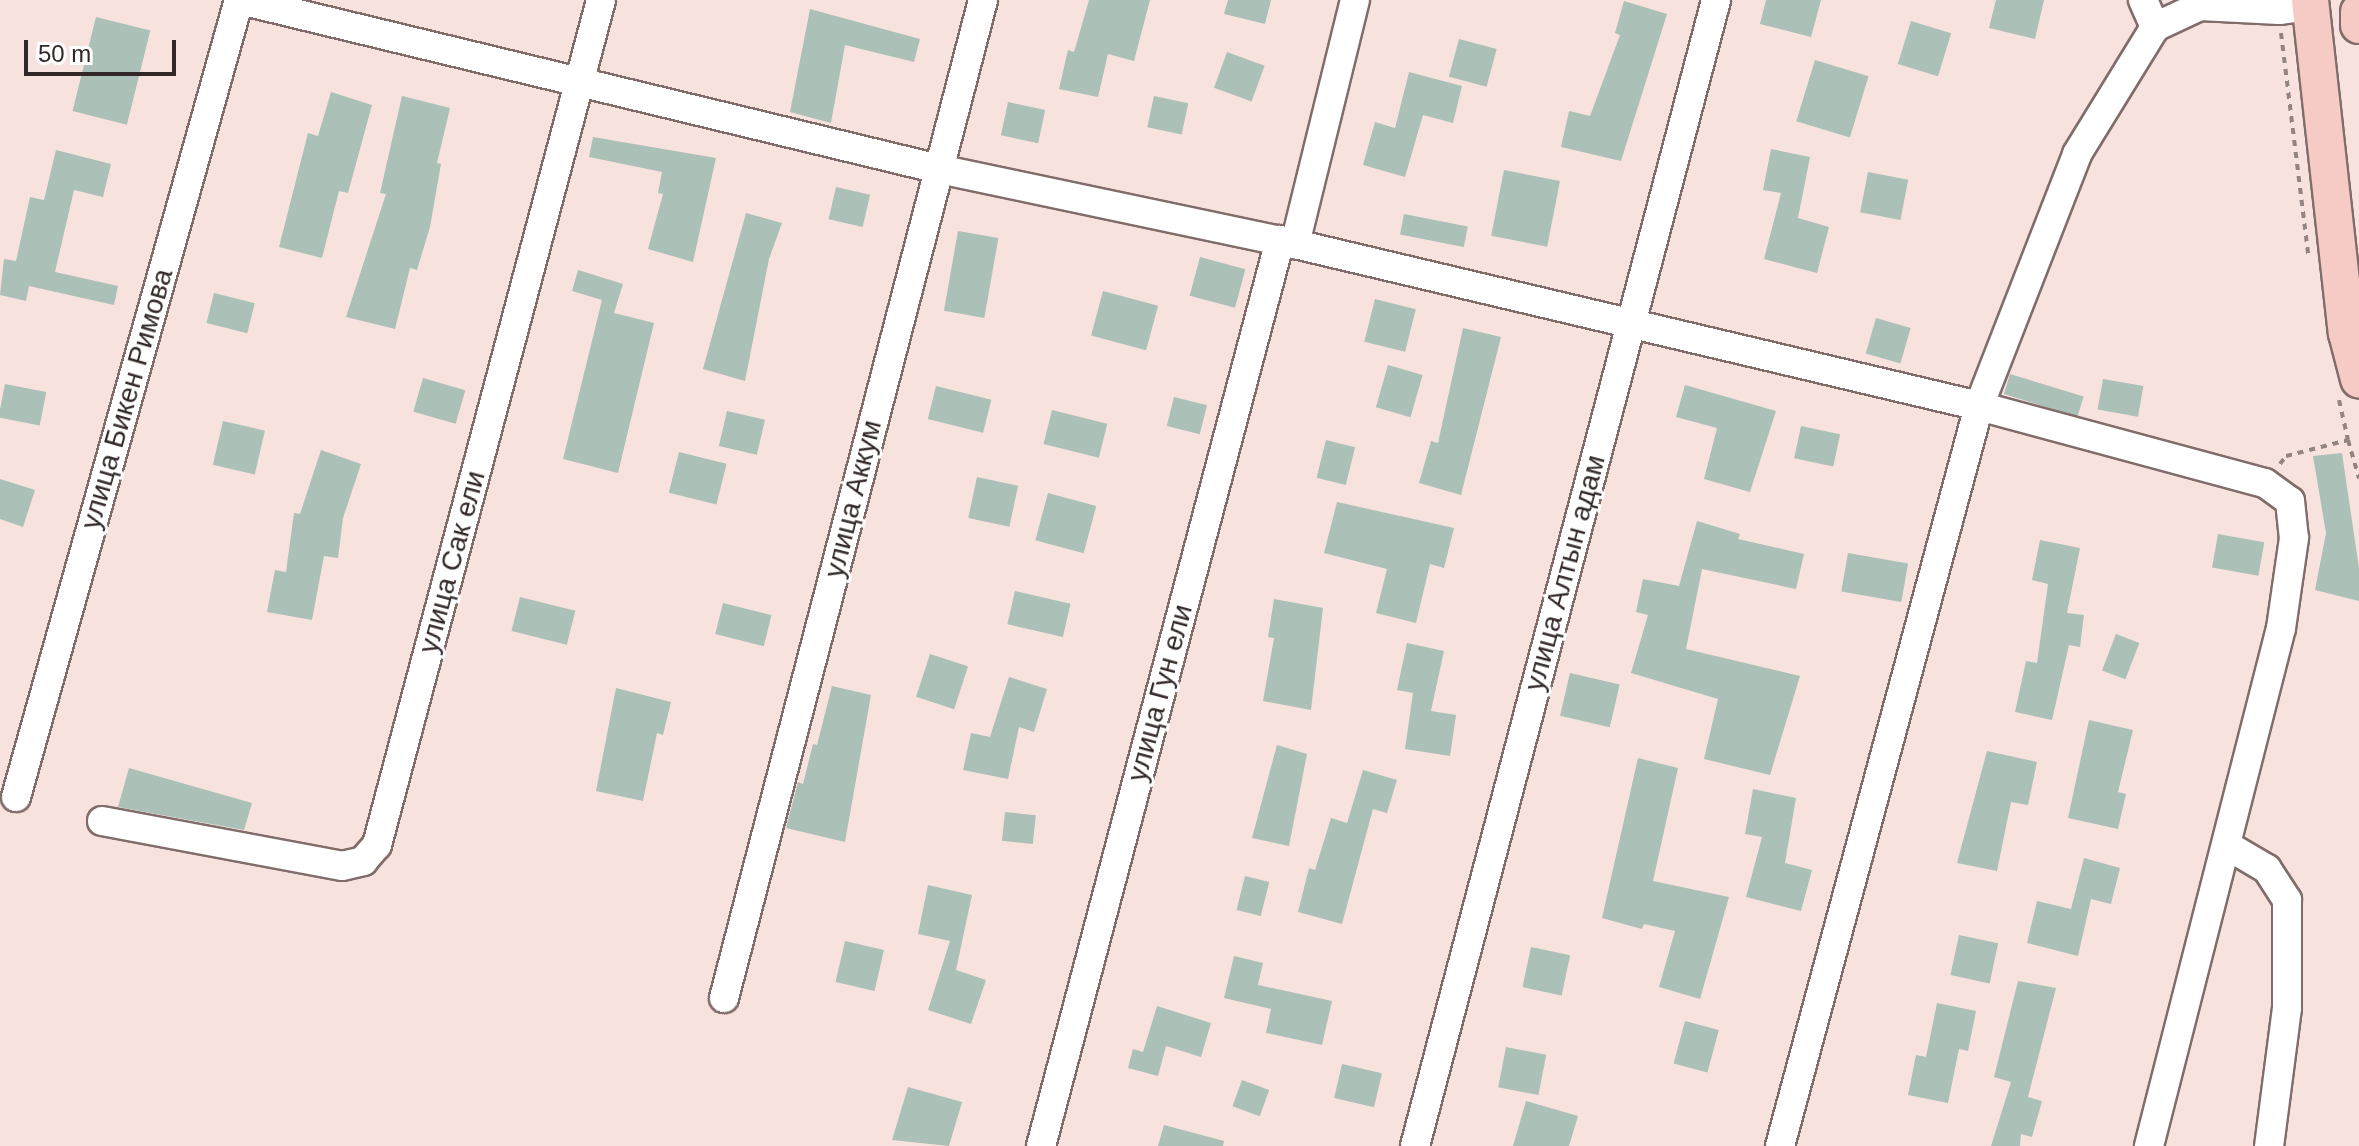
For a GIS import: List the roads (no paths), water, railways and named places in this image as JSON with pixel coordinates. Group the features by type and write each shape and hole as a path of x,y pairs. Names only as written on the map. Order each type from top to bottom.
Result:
{"main road":[{"path":"2310,3 2347,333 2359,379"},
{"path":"2359,16 2359,25"}],"street":[{"path":"239,0 578,85 939,169 1287,242 1979,406 2265,483 2290,501 2294,538 2281,628 2228,846 2149,1146"},
{"name":"улица Бикен Римова","path":"16,797 239,0"},
{"name":"улица Сак ели","path":"102,821 342,866 363,861 377,845 601,0"},
{"name":"улица Аккум","path":"724,998 983,0"},
{"name":"улица Гун ели","path":"1041,1146 1355,0"},
{"name":"улица Алтын адам","path":"1415,1146 1716,0"},
{"path":"2143,0 2155,27"},
{"path":"1780,1146 1979,406 2077,154 2155,27 2200,6 2279,10 2310,3"},
{"path":"2228,846 2267,869 2287,900 2287,1008 2269,1146"}]}
